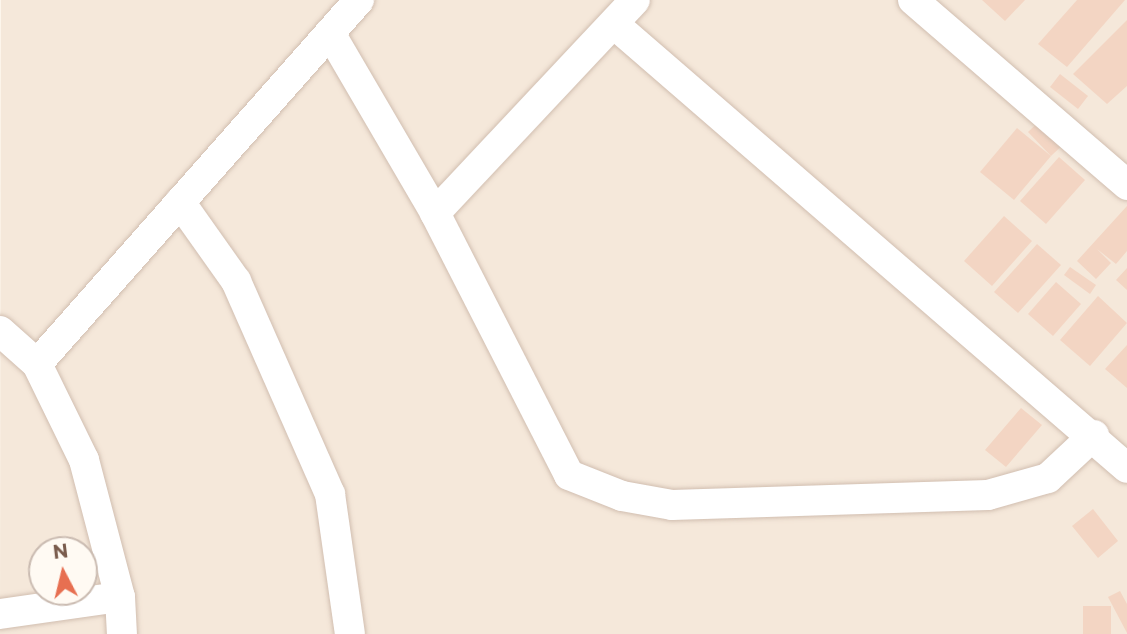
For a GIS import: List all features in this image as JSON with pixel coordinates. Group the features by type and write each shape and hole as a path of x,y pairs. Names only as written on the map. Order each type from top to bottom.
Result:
{"street":[{"path":"37,364 359,0"},
{"path":"435,213 635,0"},
{"path":"913,0 1127,185"},
{"path":"614,24 1094,435 1127,468"},
{"path":"330,33 435,213 569,475 622,496 672,505 988,495 1048,478 1094,435"},
{"path":"180,202 255,317 330,494 350,634"},
{"path":"0,331 37,364 84,460 120,597 122,634"},
{"path":"0,614 120,597"}],"shaded area":[{"path":"1,0 1127,0 1127,634 0,634"}],"building":[{"path":"982,0 1025,0 1005,21"},
{"path":"1077,0 1125,0 1067,67 1038,44"},
{"path":"1127,20 1127,86 1107,104 1073,74"},
{"path":"1060,74 1088,96 1078,109 1050,87"},
{"path":"1044,117 1067,141 1051,156 1028,132"},
{"path":"1017,128 1051,156 1014,200 980,172"},
{"path":"1059,157 1085,180 1046,224 1020,201"},
{"path":"1127,206 1127,251 1116,264 1097,249 1111,263 1096,279 1077,261"},
{"path":"1004,216 1032,241 992,286 964,261"},
{"path":"1037,244 1061,265 1018,313 994,292"},
{"path":"1070,267 1096,285 1090,294 1064,275"},
{"path":"1127,268 1127,290 1116,280"},
{"path":"1056,282 1081,304 1053,336 1028,314"},
{"path":"1098,296 1127,323 1090,366 1060,340"},
{"path":"1127,345 1127,388 1105,369"},
{"path":"1021,408 1042,425 1006,467 985,450"},
{"path":"1093,509 1118,541 1098,558 1072,526"},
{"path":"1120,591 1127,604 1127,633 1108,597"},
{"path":"1083,606 1111,606 1111,634 1083,634"}]}
